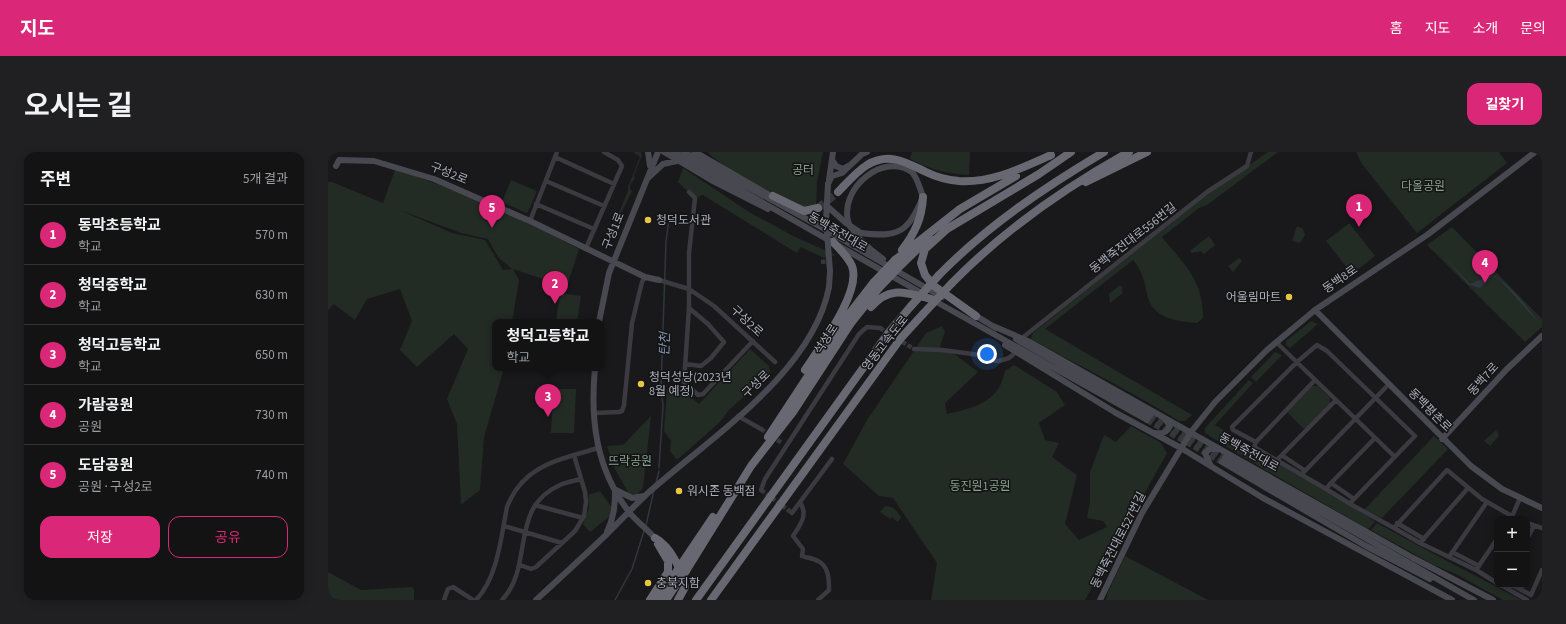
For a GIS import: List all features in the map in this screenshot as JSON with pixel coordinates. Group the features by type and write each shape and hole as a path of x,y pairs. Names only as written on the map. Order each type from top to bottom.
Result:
{"highway":[{"name":"석성로","path":"898,262 962,214 1068,152"},
{"path":"1039,174 1072,152"},
{"path":"976,316 934,286 924,275 921,263 926,249 947,229 1079,152"},
{"name":"영동고속도로","path":"696,600 889,332 939,275 955,259 1008,215 1060,179 1104,152"},
{"name":"영동고속도로","path":"711,600 901,338 923,314 952,283 996,242 1049,201 1129,152"},
{"path":"1049,201 1146,152"},
{"path":"838,192 865,166 882,159 901,160 927,173 942,178 973,181 1005,176 1054,153"},
{"name":"석성로","path":"657,600 846,318 898,262 960,208 1054,153"},
{"path":"773,196 804,212 818,208"},
{"path":"898,262 915,232 922,213 923,198"},
{"path":"793,399 804,372 843,308 851,292 854,278 852,267 834,242"},
{"name":"석성로","path":"666,600 686,571 751,466 793,412 850,323 877,285"},
{"path":"751,466 793,415 849,334 880,297 895,292 931,299"},
{"path":"650,600 668,572 668,561 655,538"},
{"path":"655,538 662,542 682,573 685,587 678,600"}],"main road":[{"path":"648,152 650,170"},
{"name":"구성1로","path":"600,319 608,275 658,152"},
{"name":"동백죽전대로","path":"664,152 674,156 758,205 785,215 931,299 992,328 1149,418"},
{"name":"동백죽전대로","path":"684,152 976,316 992,328 1004,344 1016,352 1152,433 1181,448 1270,501 1452,600"},
{"path":"695,152 773,196 795,213"},
{"name":"구성로","path":"536,600 646,495 738,416 781,375 799,352 820,318 829,287 827,206 828,184 833,152"},
{"path":"828,184 832,176 842,173 862,154 867,152"},
{"name":"동백8로","path":"1181,448 1190,432 1215,402 1276,342 1315,310 1427,235 1535,152"},
{"path":"646,180 663,164 672,161 674,156"},
{"name":"구성2로","path":"336,166 339,160 388,163 456,187 645,277 659,280"},
{"path":"832,160 836,166 843,169 851,164"},
{"path":"827,206 846,223 861,234 881,236 904,228 914,219 923,198 918,182 912,172 894,163 881,164 870,169 858,179 851,192 848,206 848,221 863,242 903,275"},
{"name":"동백평촌로","path":"1315,310 1442,439 1477,471 1520,498 1542,508"},
{"name":"동백죽전대로","path":"992,328 1022,338 1413,558 1493,600"},
{"name":"동백7로","path":"1442,439 1508,369 1542,336"},
{"path":"594,371 594,432 599,455 615,489 629,512 655,538"},
{"path":"1152,433 1163,434 1169,428 1170,426 1162,416"},
{"name":"동백죽전대로527번길","path":"1100,600 1142,513 1181,448"},
{"path":"1212,467 1206,459 1205,453 1210,449 1220,449"},
{"name":"동백죽전대로","path":"1466,600 1366,546 1224,460 1474,600"},
{"path":"615,489 632,498 646,495"},
{"path":"606,534 613,518 616,505 615,489"},
{"path":"1366,546 1391,566"}],"street":[{"path":"586,248 622,166 618,160 604,152"},
{"name":"동백죽전대로556번길","path":"1022,338 1207,192 1247,166 1251,152"},
{"path":"530,221 556,154 614,184"},
{"path":"546,181 604,206"},
{"path":"689,192 695,198 689,253 689,308 684,382 698,395 703,394 753,341"},
{"path":"536,204 594,229"},
{"path":"594,413 622,411 624,405 632,323 642,282 645,277"},
{"name":"구성2로","path":"659,280 689,289 714,306 775,362"},
{"path":"685,364 701,366 711,358 724,342 708,324 689,308"},
{"path":"761,490 765,479 784,444 859,334 867,327 880,328"},
{"path":"1276,342 1395,457"},
{"path":"1256,442 1233,430 1232,427 1297,362 1317,345 1322,346 1374,398 1415,436 1351,502 1352,505"},
{"path":"914,349 942,350 980,355 987,360 999,361 1009,358 1016,352"},
{"path":"1303,472 1254,447 1256,442 1315,380"},
{"path":"1303,472 1388,384"},
{"path":"1277,460 1283,456 1336,400"},
{"path":"738,416 761,429"},
{"path":"1326,489 1375,438"},
{"path":"444,600 448,589 451,587 462,591 475,600 488,584 493,572 511,498 528,476 546,464 598,448"},
{"path":"520,566 533,569 575,531 583,518 586,502 574,455"},
{"path":"1283,456 1326,489 1352,505 1420,543 1479,566"},
{"path":"792,513 832,460"},
{"path":"1394,528 1447,470 1487,502 1510,516"},
{"path":"502,600 510,589 520,566 528,518 535,505 549,492 560,485 581,479"},
{"path":"1331,483 1354,499"},
{"path":"1420,543 1468,488"},
{"path":"1514,516 1520,498"},
{"path":"800,502 804,508 804,518 793,536 803,549 802,556 818,561 825,566 830,579 829,590 818,600"},
{"path":"1450,555 1487,502"},
{"path":"535,505 583,518"},
{"path":"1397,523 1424,539"},
{"path":"1530,524 1542,528"},
{"path":"504,526 562,543"},
{"path":"1530,533 1534,526"},
{"path":"1476,570 1494,544"},
{"path":"1450,555 1494,581"},
{"path":"1506,588 1528,600 1542,570"},
{"path":"1518,588 1531,595"}],"green space":[{"path":"633,152 641,152 642,155 634,175 635,178 630,185 630,189 632,191 605,246 628,191 628,187 640,157"},
{"name":"공터","path":"707,152 823,152 817,182 816,211 787,202 758,188 731,171"},
{"path":"912,152 970,152 969,175 946,172 924,166 910,159"},
{"path":"1268,152 1278,152 1207,205 1199,208 1162,237 1185,265 1196,283 1200,293 1203,318 1197,323 1174,320 1160,314 1154,309 1147,294 1141,272 1133,260 1045,329 1192,415 1185,421 1179,421 1124,389 1031,339 1033,333 1203,197"},
{"name":"다올공원","path":"1356,152 1499,152 1507,163 1417,233 1362,164"},
{"path":"683,168 749,212 795,237 836,255 824,258 801,247 797,253 703,195 695,198 678,182"},
{"path":"395,170 466,195 534,226 579,249 568,283 549,281 513,269 519,280 512,319 492,319 492,371 503,371 484,437 480,490 461,505 457,424 447,399 468,349 454,334 417,367 400,350 412,321 400,289 367,299 355,320 334,304 328,310 328,182 332,182 383,203","holes":["397,209 461,233 488,239 498,257 512,269 503,270 485,240 452,233"]},
{"path":"511,180 537,191 528,212 526,213 502,202"},
{"path":"1350,224 1375,256 1352,274 1326,241"},
{"path":"1297,226 1303,229 1305,235 1300,243 1292,241"},
{"path":"1452,227 1542,319 1542,327 1525,342 1427,245"},
{"path":"1209,236 1215,245 1204,254 1201,251 1192,253 1190,251"},
{"path":"1239,258 1242,261 1233,272 1228,266"},
{"path":"1120,285 1123,288 1121,290 1123,293 1110,303 1109,294"},
{"path":"560,293 581,296 577,319 556,319"},
{"path":"1311,321 1318,324 1290,348 1286,345 1286,341"},
{"name":"동진원1공원","path":"942,326 945,332 939,349 956,355 978,372 945,403 947,414 976,406 991,397 1002,382 1005,371 1014,365 1057,392 1065,405 1039,423 1045,440 1059,443 1052,457 1077,475 1065,524 1079,540 1107,527 1103,521 1087,518 1090,501 1090,472 1104,435 1116,442 1131,426 1161,443 1167,453 1085,600 931,600 937,563 893,498 879,496 843,464 867,420 926,333"},
{"path":"750,349 769,366 770,373 729,410 720,422 677,460 670,451 671,441 664,431 667,389 683,390 699,404"},
{"path":"1275,352 1282,355 1256,382 1251,377"},
{"path":"1249,380 1253,383 1215,425 1372,519 1375,522 1368,529 1245,458 1205,433 1205,428"},
{"path":"1312,386 1318,386 1330,398 1330,404 1305,430 1287,412"},
{"path":"553,389 576,389 574,433 551,433"},
{"name":"뜨락공원","path":"651,416 643,488 637,495 629,494 615,469 607,446 623,445"},
{"path":"1496,430 1499,436 1490,446 1484,441"},
{"path":"1434,436 1448,449 1382,518 1364,510"},
{"path":"600,491 612,508 610,516 590,532 583,524 589,508 588,495"},
{"path":"885,506 893,508 898,513 901,517 898,522 892,517 890,519 880,512"},
{"path":"1377,523 1494,586 1494,588 1498,588 1521,600 1503,600 1458,575 1434,565 1371,530"},
{"path":"1125,556 1208,600 1106,600 1108,592"},
{"path":"328,572 361,590 412,587 414,589 414,600 328,600"}],"shaded area":[{"path":"1442,254 1470,284 1492,275 1498,278 1517,296 1538,322 1500,280 1492,276 1480,288 1468,284"}],"waterway":[{"name":"탄천","path":"659,468 663,406 661,388 666,241 669,219"},
{"name":"탄천","path":"656,483 659,471"},
{"name":"탄천","path":"646,525 654,490"},
{"name":"탄천","path":"615,600 632,569 644,531"}],"tunnel":[{"path":"818,208 838,192"},
{"path":"821,262 832,261"},
{"path":"880,328 914,349"},
{"path":"1150,416 1225,458"},
{"path":"1147,420 1222,462"},
{"path":"761,429 782,443"},
{"path":"761,490 792,513"}],"place":[{"name":"청덕도서관","path":"648,220"},
{"name":"동막초등학교","path":"1359,227"},
{"name":"도담공원","path":"492,228"},
{"name":"가람공원","path":"1485,283"},
{"name":"어울림마트","path":"1289,297"},
{"name":"청덕중학교","path":"555,304"},
{"name":"청덕성당(2023년 8월 예정)","path":"641,384"},
{"name":"청덕고등학교","path":"548,417"},
{"name":"워시존 동백점","path":"679,491"},
{"name":"충북지함","path":"648,583"}]}
